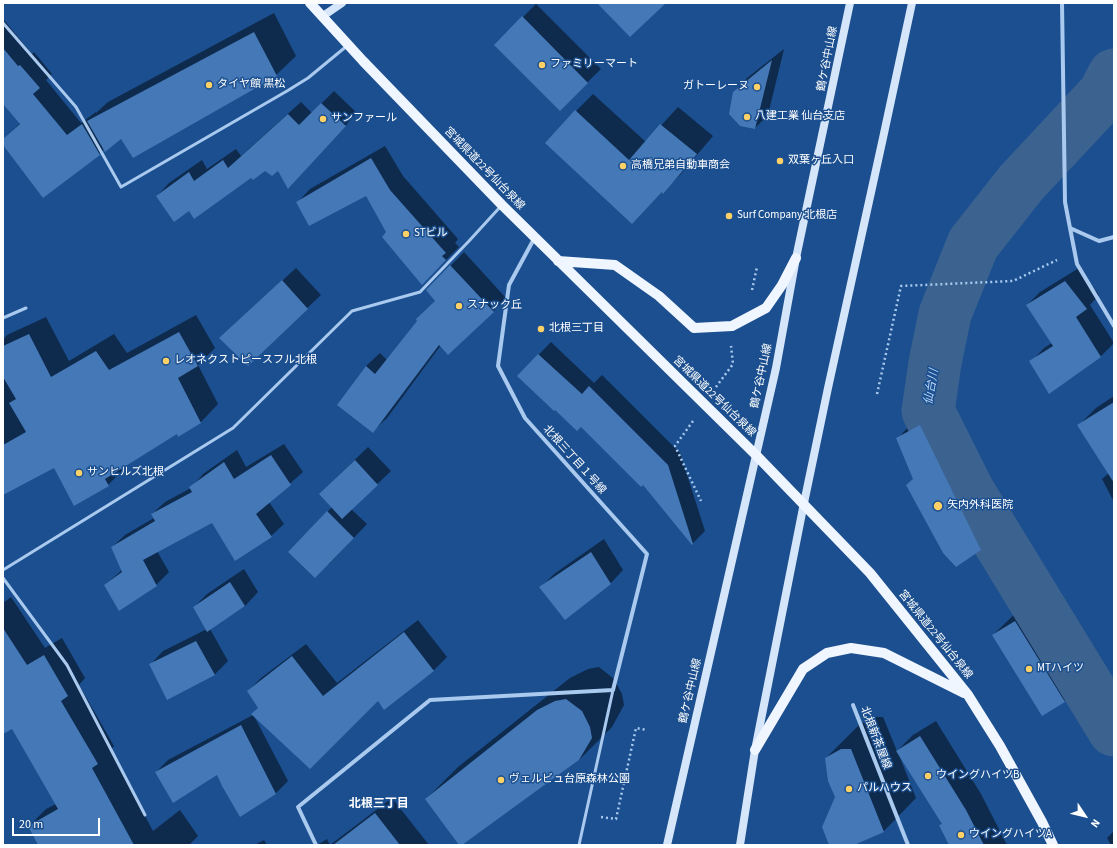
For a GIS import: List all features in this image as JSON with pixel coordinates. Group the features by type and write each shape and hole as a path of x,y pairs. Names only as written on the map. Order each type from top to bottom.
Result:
{"main road":[{"name":"宮城県道22号仙台泉線","path":"310,3 363,61 502,205 755,454 870,573 968,695 1000,746 1053,845"},
{"path":"558,260 614,265 659,296 694,328 732,326 766,308 782,285 796,258"},
{"path":"755,750 804,669 827,653 851,648 884,653 968,695"}],"street":[{"path":"323,16 342,3"},
{"name":"鶴ケ谷中山線","path":"667,845 726,590 755,454 776,368 796,258 850,3"},
{"path":"740,845 755,750 804,503 912,3"},
{"path":"1062,3 1064,59 1064,202 1077,264 1114,326"},
{"path":"1070,228 1099,241 1114,237"},
{"name":"北根三丁目１号線","path":"534,237 509,285 498,366 525,418 647,554 613,690"},
{"path":"316,845 298,806 430,700 613,690"},
{"name":"北根新茶屋線","path":"853,704 908,845"}],"lane":[{"path":"3,23 76,107 121,187 308,78 349,44"},
{"path":"3,570 233,428 352,311 420,292 502,205"},
{"path":"3,318 26,308"},
{"path":"3,578 67,665 145,815"},
{"path":"580,845 613,690"}],"path":[{"path":"877,394 901,286 1013,281 1057,260"},
{"path":"752,292 757,267"},
{"path":"674,446 701,501"},
{"path":"600,817 616,819 636,728 647,730"}],"building":[{"path":"597,3 666,3 630,37"},
{"path":"522,16 588,83 560,111 494,45"},
{"path":"254,32 277,76 133,158 121,139 105,152 87,121"},
{"path":"3,48 18,66 20,65 40,88 33,94 67,135 82,124 100,155 43,198 3,145 3,139 20,124 3,104"},
{"path":"772,60 755,129 740,126 729,114 733,92"},
{"path":"321,103 346,126 288,189 278,171 272,176 265,171 253,180 251,178 194,219 189,211 174,222 156,196 189,172 194,181 223,160 228,168 288,114 299,125"},
{"path":"575,110 629,160 660,124 697,154 663,194 662,192 632,224 545,143"},
{"path":"371,158 390,190 446,253 442,256 446,260 422,285 382,237 386,232 366,196 309,226 296,202"},
{"path":"450,265 494,312 448,355 439,345 373,433 337,405 366,366 375,374 417,321 416,319 435,301 426,290"},
{"path":"282,280 308,309 248,366 219,338"},
{"path":"1065,281 1087,309 1076,317 1101,357 1049,394 1029,361 1053,346 1026,305"},
{"path":"179,332 198,366 178,378 201,423 178,437 177,434 105,479 109,486 74,506 54,468 3,495 3,445 26,432 9,403 16,399 3,377 3,346 29,334 51,377 96,351 109,370"},
{"path":"538,354 582,394 589,386 668,465 693,544 692,545 643,485 641,487 581,427 577,431 517,376"},
{"path":"1114,402 1114,483 1077,425"},
{"path":"920,425 981,550 956,567 943,553 906,485 913,479 896,438"},
{"path":"271,455 291,485 256,514 272,537 235,561 212,523 143,560 157,586 119,611 104,585 122,572 111,547 155,521 151,514 192,492 189,487 224,462 234,479"},
{"path":"355,460 378,485 342,519 319,494"},
{"path":"327,511 354,538 315,578 288,552"},
{"path":"591,552 611,584 565,620 539,587"},
{"path":"230,582 245,606 207,632 193,607"},
{"name":"MTハイツ","path":"1015,621 1065,702 1042,716 992,635"},
{"path":"3,628 27,665 44,655 68,696 61,701 98,764 92,768 134,845 38,845 28,826 58,809 12,729 3,734"},
{"path":"404,632 434,671 384,710 378,701 310,769 251,714 258,708 247,691 292,656 323,696"},
{"path":"196,641 215,675 167,700 149,664"},
{"name":"ヴェルビュ台原森林公園","path":"566,699 582,711 590,727 592,738 579,760 462,845 459,845 425,799 537,710 555,701"},
{"path":"241,725 276,794 240,817 217,775 173,803 155,772"},
{"name":"ウイングハイツB","path":"920,736 966,810 984,845 949,845 939,825 942,824 896,751"},
{"name":"パルハウス","path":"841,749 851,749 884,832 854,845 829,845 822,827 835,797 828,781 825,758"},
{"path":"375,813 400,845 333,845"}],"waterway":[{"name":"仙台川","path":"1114,75 1104,94 1021,183 973,244 945,314 935,363 928,411 968,491 1114,730"}],"place":[{"name":"ファミリーマート","path":"542,65"},
{"name":"タイヤ館 黒松","path":"209,85"},
{"name":"ガトーレーヌ","path":"757,87"},
{"name":"八建工業 仙台支店","path":"747,117"},
{"name":"サンファール","path":"323,119"},
{"name":"双葉ヶ丘入口","path":"780,161"},
{"name":"高橋兄弟自動車商会","path":"623,166"},
{"name":"Surf Company 北根店","path":"729,216"},
{"name":"STビル","path":"406,234"},
{"name":"スナック丘","path":"459,306"},
{"name":"北根三丁目","path":"541,329"},
{"name":"レオネクストピースフル北根","path":"166,361"},
{"name":"サンヒルズ北根","path":"79,473"},
{"name":"矢内外科医院","path":"938,506"},
{"name":"MTハイツ","path":"1029,669"},
{"name":"ウイングハイツB","path":"928,776"},
{"name":"ヴェルビュ台原森林公園","path":"501,780"},
{"name":"パルハウス","path":"849,789"},
{"name":"ウイングハイツA","path":"961,835"}],"district":[{"name":"北根三丁目","path":"379,804"}]}
